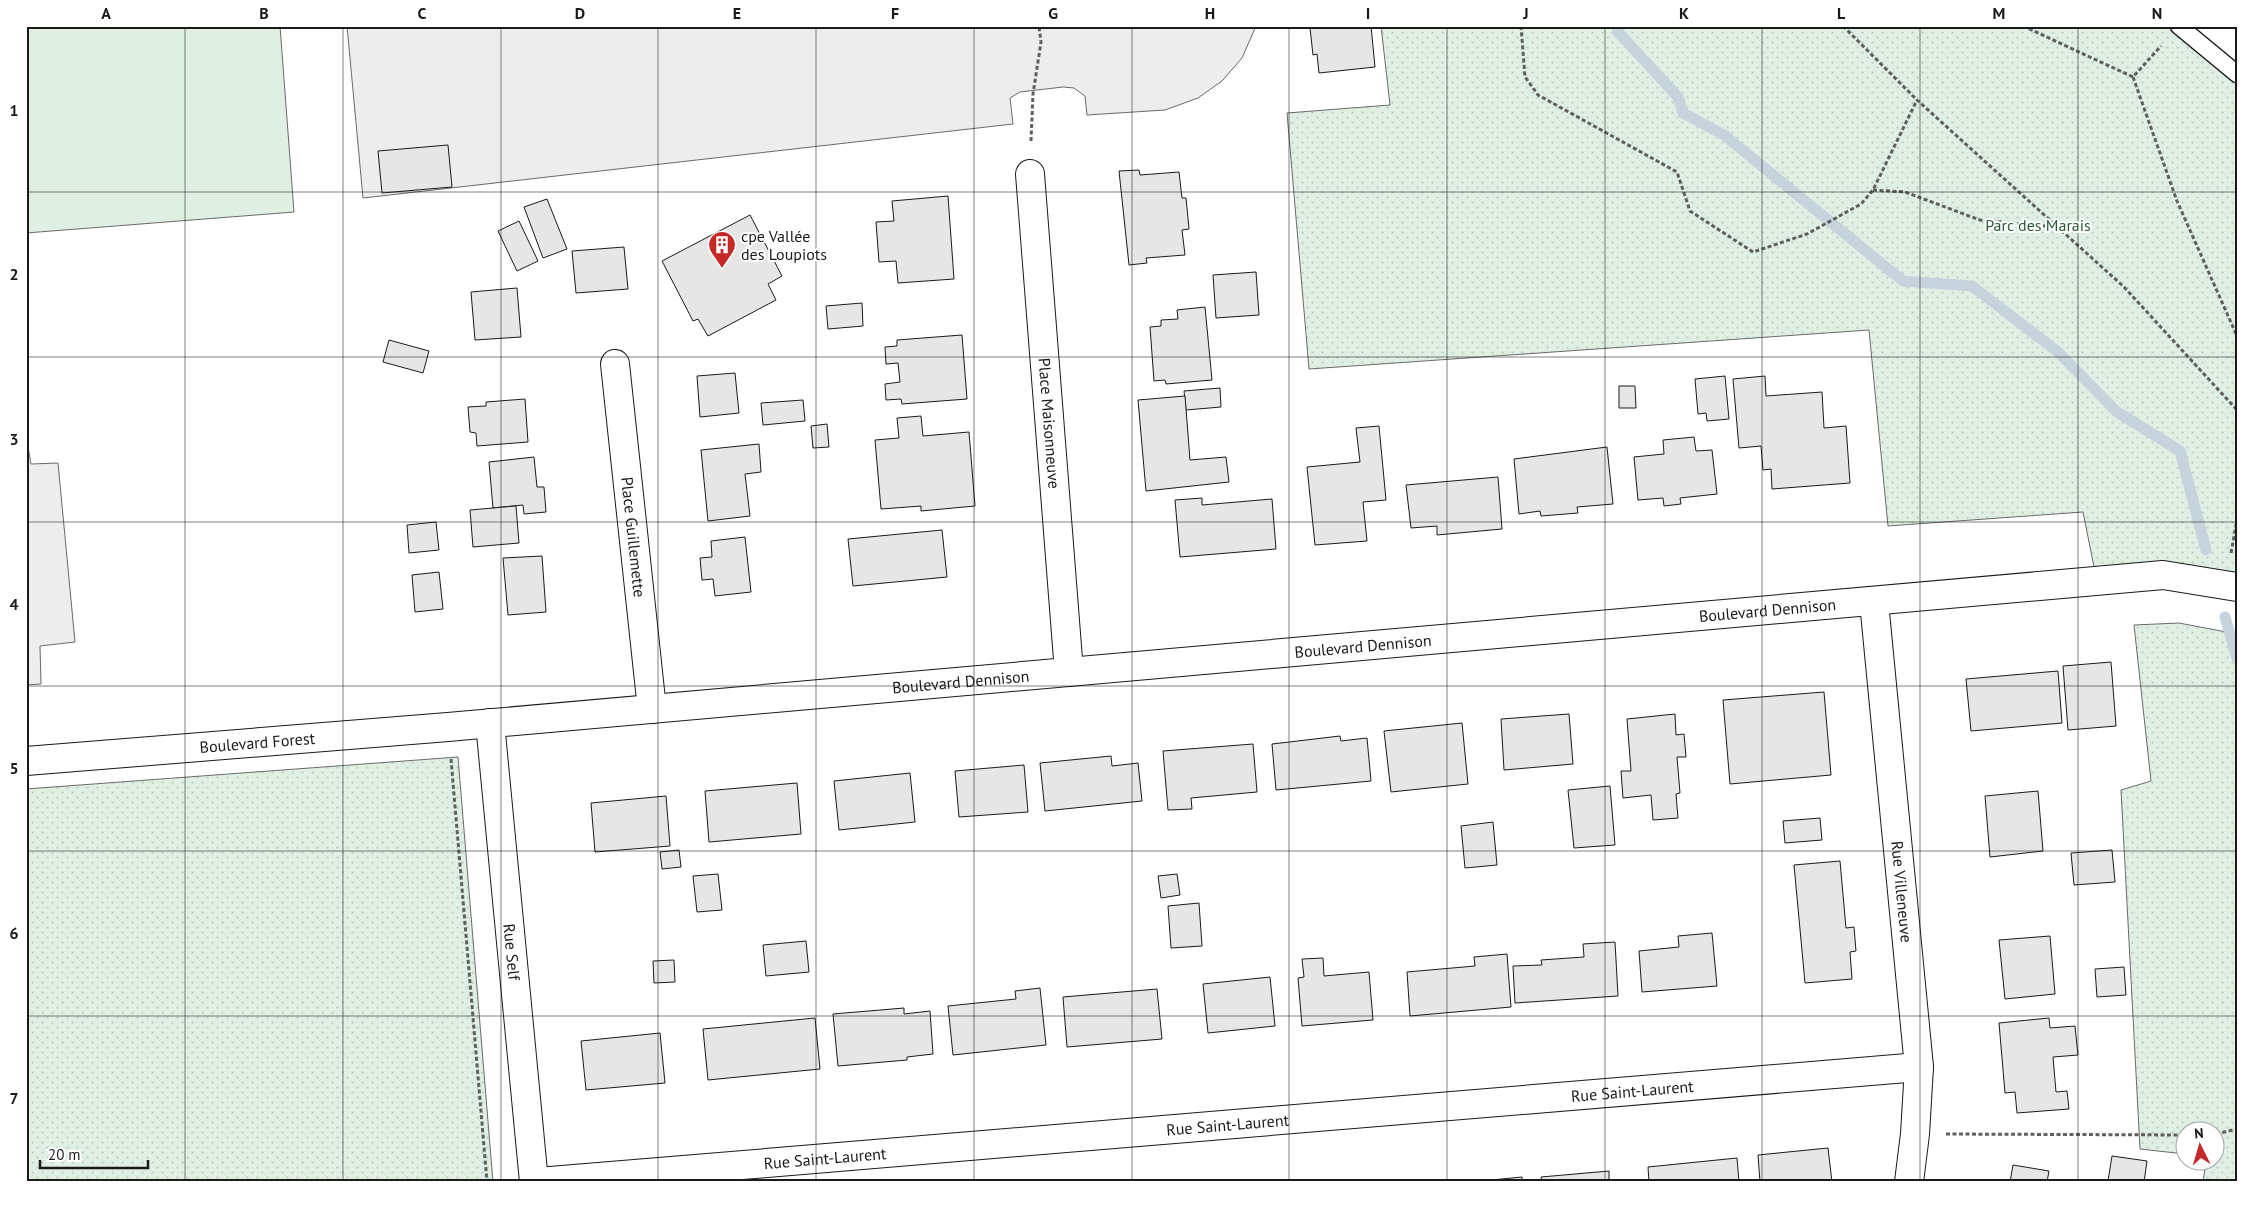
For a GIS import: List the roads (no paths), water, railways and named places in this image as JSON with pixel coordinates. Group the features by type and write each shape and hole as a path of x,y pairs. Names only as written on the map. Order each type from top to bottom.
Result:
{"street":[{"name":"Place Maisonneuve","path":"1030,174 1069,672"},
{"name":"Place Guillemette","path":"615,364 652,709"},
{"name":"Boulevard Dennison","path":"490,723 2163,575 2237,587"},
{"name":"Rue Villeneuve","path":"1874,602 1919,1067 1915,1134 1908,1182"},
{"name":"Boulevard Forest","path":"26,761 490,723"},
{"name":"Rue Self","path":"490,723 534,1182"},
{"name":"Rue Saint-Laurent","path":"538,1182 1919,1067"}],"lane":[{"path":"2179,26 2237,74"}],"waterway":[{"path":"1618,26 1618,32 1678,97 1683,113 1724,135 1903,281 1972,286 2058,352 2116,411 2180,451 2206,550"},
{"path":"2225,617 2237,658"}],"place":[{"name":"cpe Vallée des Loupiots","path":"722,269"}],"park label":[{"name":"Parc des Marais","path":"2038,225"}]}
